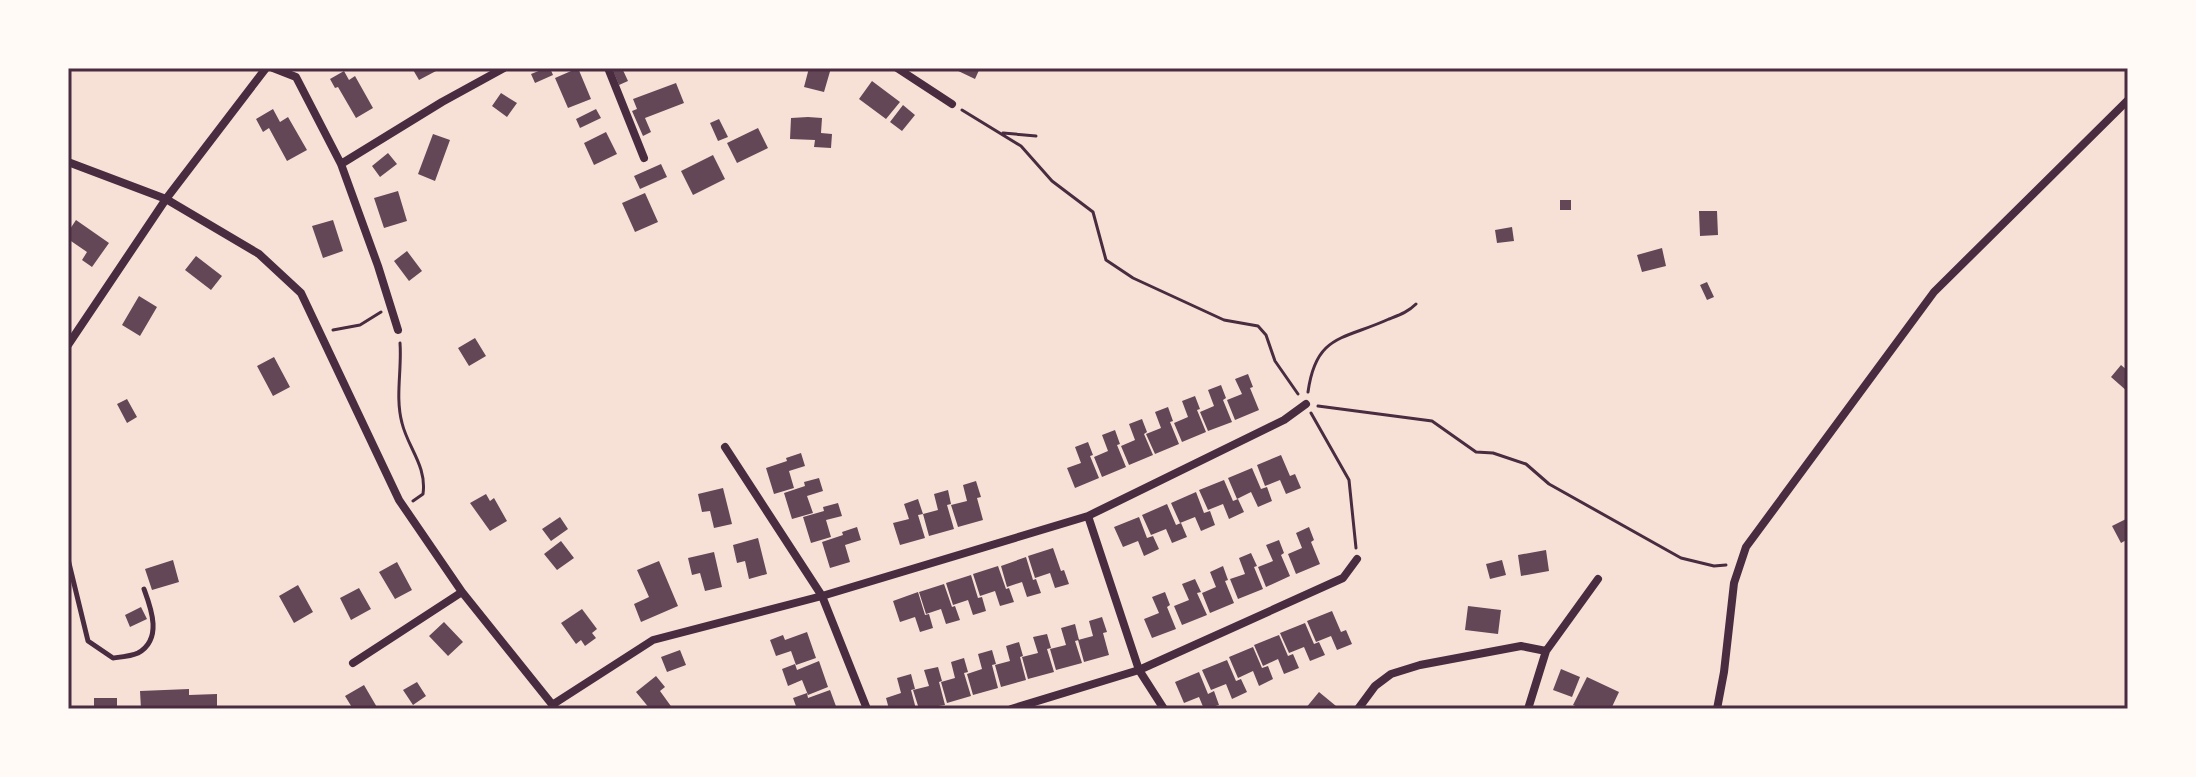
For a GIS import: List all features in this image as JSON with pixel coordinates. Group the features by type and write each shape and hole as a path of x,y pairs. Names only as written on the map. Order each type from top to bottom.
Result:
{"street":[{"path":"68,345 166,199 266,68"},
{"path":"273,68 296,77 341,164 398,330"},
{"path":"341,164 504,68"},
{"path":"608,68 644,158"},
{"path":"897,68 952,104"},
{"path":"1717,709 1734,583 1746,547 1934,292 2128,100"},
{"path":"68,162 166,199 259,254 301,293 399,500 462,592 554,707 653,640 822,596 1088,516 1284,420 1306,404"},
{"path":"725,447 822,596 867,709"},
{"path":"1088,516 1139,670 1164,709"},
{"path":"1011,709 1139,670 1343,578 1357,559"},
{"path":"1528,709 1546,651 1598,579"},
{"path":"353,663 462,592"},
{"path":"1358,709 1375,686 1391,674 1420,665 1521,646 1546,651"}],"lane":[{"path":"68,559 88,641 113,658 138,653 148,644 153,615 144,589"}],"path":[{"path":"952,104 1031,154 1052,181 1093,212 1106,260 1133,278 1224,320 1258,326 1266,335 1275,361 1306,404 1349,480 1357,559"},
{"path":"1000,133 1036,136"},
{"path":"1306,404 1311,368 1332,341 1410,310 1416,304"},
{"path":"328,331 360,325 391,306"},
{"path":"398,330 398,395 402,425 421,466 424,484 423,494 413,501"},
{"path":"1306,404 1432,421 1476,452 1493,453 1526,464 1549,484 1681,558 1714,566 1740,565"}],"building":[{"path":"412,68 435,68 436,71 419,80"},
{"path":"550,68 553,75 535,83 531,74"},
{"path":"578,68 591,99 568,108 555,78"},
{"path":"612,68 622,68 628,81 619,85"},
{"path":"809,68 831,68 824,92 804,87"},
{"path":"952,68 980,68 975,79"},
{"path":"344,71 349,80 355,76 373,108 356,118 330,79"},
{"path":"872,81 900,102 886,119 859,99"},
{"path":"676,83 684,103 645,118 651,132 643,136 632,111 637,109 633,99"},
{"path":"501,93 517,103 507,117 492,106"},
{"path":"903,105 915,115 902,131 890,122"},
{"path":"273,109 280,122 288,117 307,150 287,161 269,128 263,132 256,119"},
{"path":"596,109 601,118 580,128 576,119"},
{"path":"791,118 822,118 821,133 832,134 831,148 814,147 815,140 790,139"},
{"path":"719,119 728,137 718,141 710,123"},
{"path":"758,128 768,148 737,163 727,143"},
{"path":"606,132 617,154 594,165 584,143"},
{"path":"433,134 450,140 435,181 418,174"},
{"path":"388,153 397,164 380,177 372,166"},
{"path":"713,155 725,179 693,195 681,171"},
{"path":"661,164 667,177 640,189 634,176"},
{"path":"398,191 407,221 384,228 374,198"},
{"path":"645,193 658,222 635,232 622,203"},
{"path":"1560,200 1571,200 1571,210 1560,210"},
{"path":"1699,211 1717,211 1718,235 1700,236"},
{"path":"76,220 109,243 92,267 82,260 87,252 68,239 68,232"},
{"path":"333,220 343,251 323,258 312,226"},
{"path":"1512,227 1514,241 1497,243 1495,230"},
{"path":"1662,248 1666,266 1642,272 1637,255"},
{"path":"407,251 422,271 409,281 394,261"},
{"path":"196,256 222,276 211,290 185,270"},
{"path":"1707,282 1714,297 1707,300 1700,285"},
{"path":"139,296 157,307 140,336 122,325"},
{"path":"475,338 486,356 469,366 458,348"},
{"path":"274,357 290,387 273,396 257,366"},
{"path":"2121,365 2128,371 2128,392 2111,377"},
{"path":"1248,374 1259,410 1235,420 1227,400 1242,394 1235,379"},
{"path":"1221,385 1232,422 1208,431 1200,412 1214,406 1208,390"},
{"path":"1195,396 1206,432 1182,442 1174,423 1188,417 1182,401"},
{"path":"127,399 137,417 127,423 117,404"},
{"path":"1168,407 1179,444 1155,454 1146,434 1161,428 1155,412"},
{"path":"1142,419 1147,432 1144,434 1153,455 1129,465 1121,446 1135,440 1129,424"},
{"path":"1115,430 1126,467 1102,477 1094,457 1108,451 1102,435"},
{"path":"1088,442 1099,478 1075,488 1067,468 1081,463 1075,447"},
{"path":"801,453 805,466 789,471 794,488 774,494 766,468"},
{"path":"1281,455 1290,476 1295,474 1301,488 1286,494 1280,480 1265,486 1257,465"},
{"path":"1252,468 1261,489 1267,487 1272,501 1258,507 1251,492 1237,499 1228,478"},
{"path":"819,478 823,491 807,496 813,513 792,519 784,493"},
{"path":"1224,480 1233,501 1238,499 1244,512 1229,519 1223,504 1208,510 1199,490"},
{"path":"976,481 983,520 958,527 951,505 967,501 963,485"},
{"path":"723,488 732,524 714,528 710,511 702,512 698,494"},
{"path":"948,490 951,504 947,505 954,529 929,536 923,514 938,510 934,494"},
{"path":"1196,492 1204,513 1210,511 1215,525 1201,531 1195,517 1180,523 1171,503"},
{"path":"486,494 490,501 494,498 507,521 490,531 470,503"},
{"path":"918,499 923,514 918,515 925,538 900,545 893,523 909,519 904,504"},
{"path":"838,503 842,516 826,520 831,537 811,543 803,517"},
{"path":"1167,504 1176,525 1181,523 1187,537 1172,543 1166,529 1151,535 1142,515"},
{"path":"560,517 568,529 551,541 542,529"},
{"path":"1139,517 1147,538 1153,536 1159,549 1144,556 1138,541 1123,547 1114,527"},
{"path":"2128,518 2128,539 2121,543 2112,526"},
{"path":"857,527 861,540 845,545 850,562 830,568 822,542"},
{"path":"1309,527 1320,564 1296,574 1288,554 1302,548 1296,533"},
{"path":"758,538 767,574 749,579 745,561 737,563 733,545"},
{"path":"1279,540 1284,553 1281,555 1290,576 1266,587 1258,567 1273,561 1266,545"},
{"path":"561,541 574,558 557,570 544,554"},
{"path":"1053,548 1069,584 1055,588 1050,573 1035,578 1028,556"},
{"path":"1546,550 1549,571 1521,576 1518,555"},
{"path":"714,552 722,587 705,591 700,573 692,575 688,558"},
{"path":"1251,553 1263,589 1238,599 1230,579 1245,574 1239,558"},
{"path":"1026,557 1041,593 1027,597 1022,582 1007,587 1001,566"},
{"path":"173,560 179,582 152,590 145,569"},
{"path":"1502,560 1506,575 1490,579 1486,564"},
{"path":"659,561 678,606 641,622 634,604 649,597 637,570"},
{"path":"397,562 412,590 395,599 379,572"},
{"path":"998,566 1014,602 1000,606 995,591 980,596 973,574"},
{"path":"1223,566 1234,603 1210,613 1202,593 1216,587 1210,572"},
{"path":"971,575 986,611 973,615 968,600 953,605 946,583"},
{"path":"1195,579 1201,592 1197,593 1207,615 1182,625 1174,606 1189,600 1182,584"},
{"path":"944,584 960,620 946,624 941,609 926,614 919,592"},
{"path":"298,585 313,612 294,623 279,596"},
{"path":"359,588 371,609 351,620 340,598"},
{"path":"918,592 933,628 920,632 915,617 900,622 893,601"},
{"path":"1165,592 1176,629 1152,638 1144,619 1159,613 1152,597"},
{"path":"1468,606 1501,610 1498,634 1465,630"},
{"path":"141,607 147,619 130,627 125,615"},
{"path":"582,609 597,629 592,633 596,638 585,646 581,640 576,644 561,623"},
{"path":"1332,611 1341,632 1346,630 1352,644 1337,650 1331,636 1316,642 1307,621"},
{"path":"1102,617 1109,655 1084,662 1078,640 1093,636 1089,621"},
{"path":"444,622 463,642 448,656 429,636"},
{"path":"1305,623 1314,644 1319,642 1325,655 1310,661 1304,647 1289,653 1280,633"},
{"path":"1075,624 1079,640 1075,641 1082,663 1056,670 1050,649 1066,645 1061,628"},
{"path":"807,632 816,658 796,665 791,651 776,656 770,640 783,635 785,640"},
{"path":"1047,634 1051,648 1047,649 1054,672 1028,679 1022,657 1038,653 1033,637"},
{"path":"1279,635 1288,656 1293,654 1299,668 1284,674 1278,659 1263,666 1254,645"},
{"path":"1019,642 1026,680 1001,687 995,665 1010,661 1006,646"},
{"path":"1253,647 1262,668 1268,666 1273,679 1259,686 1253,671 1238,678 1229,657"},
{"path":"680,650 686,665 667,672 661,657"},
{"path":"992,650 998,688 973,695 967,674 982,669 978,654"},
{"path":"964,658 968,672 964,673 971,696 947,703 941,682 955,678 951,662"},
{"path":"1227,660 1236,681 1241,679 1247,692 1232,699 1226,684 1211,690 1202,670"},
{"path":"819,661 828,687 808,695 802,680 788,686 782,669 795,664 797,670"},
{"path":"938,667 945,705 919,709 913,690 929,686 924,670"},
{"path":"1561,669 1580,677 1572,697 1553,690"},
{"path":"1199,672 1208,694 1214,691 1219,705 1204,709 1199,697 1184,703 1175,682"},
{"path":"911,674 916,709 889,709 886,698 901,693 897,678"},
{"path":"656,676 665,687 660,691 673,709 650,709 636,692"},
{"path":"1587,677 1619,692 1611,709 1582,709 1573,705"},
{"path":"417,682 426,696 413,705 403,690"},
{"path":"364,685 378,709 353,709 345,696"},
{"path":"189,689 189,695 217,694 217,709 141,709 140,691"},
{"path":"830,690 837,709 797,709 793,698 807,693 808,698"},
{"path":"1319,692 1336,706 1334,709 1305,709"},
{"path":"94,698 117,698 117,709 94,709"}]}
